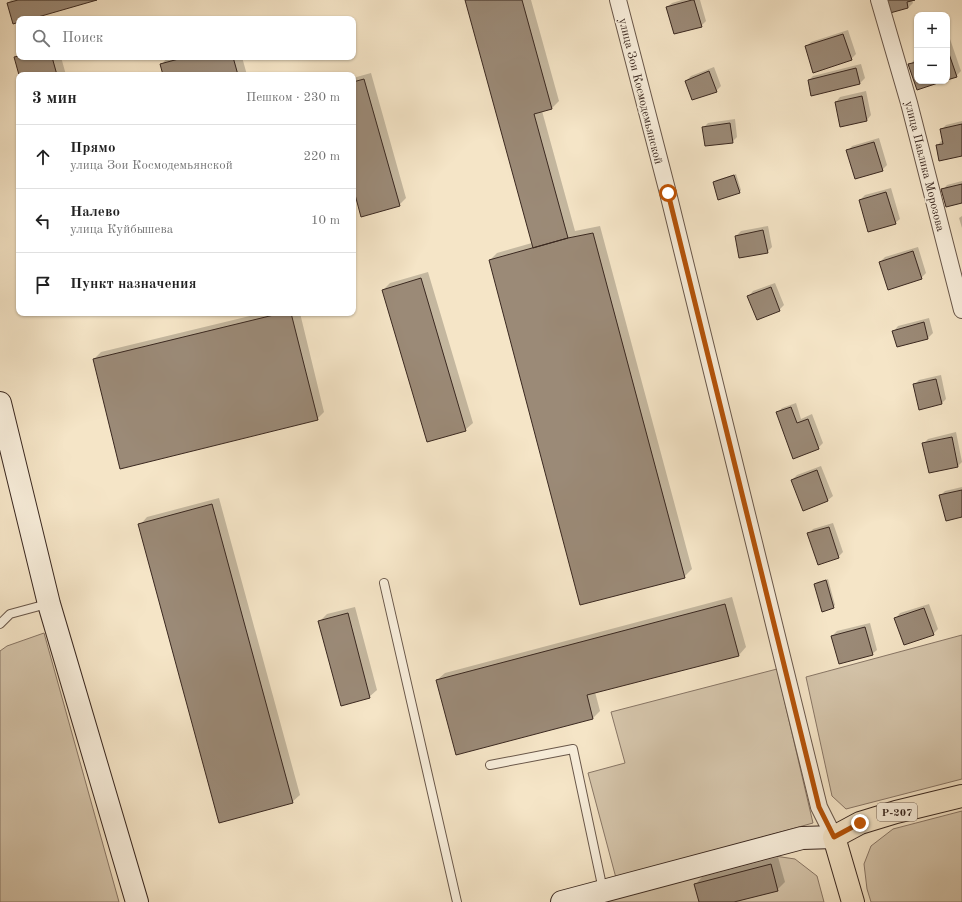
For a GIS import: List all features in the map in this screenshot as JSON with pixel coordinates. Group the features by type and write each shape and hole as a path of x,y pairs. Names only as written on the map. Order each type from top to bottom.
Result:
{"main road":[{"path":"0,403 49,604 137,902"},
{"name":"Р-207","path":"834,837 860,823 896,812 962,796"},
{"path":"562,902 802,838 834,837"},
{"name":"улица Зои Космодемьянской","path":"834,837 853,902"}],"street":[{"name":"улица Зои Космодемьянской","path":"618,0 670,201 819,807 834,837"},
{"name":"улица Павлика Морозова","path":"879,0 909,103 962,310"}],"lane":[{"path":"384,583 457,902"},
{"path":"0,624 10,614 49,604"},
{"path":"490,765 573,749 604,891"}],"shaded area":[{"path":"44,633 119,902 0,902 0,651 7,646"},
{"path":"962,635 962,779 846,809 832,796 806,677"},
{"path":"777,669 813,823 616,878 588,773 625,763 611,712"},
{"path":"962,811 962,902 871,902 867,889 864,864 871,846 893,829"},
{"path":"768,855 795,859 817,876 824,902 598,902"}],"building":[{"path":"18,0 97,0 41,16 16,16 16,23 13,24 7,3"},
{"path":"465,0 522,0 552,109 534,114 568,238 533,248"},
{"path":"694,0 702,27 674,34 666,7"},
{"path":"887,0 915,0 907,2 908,8 890,13"},
{"path":"843,34 852,60 813,73 805,46"},
{"path":"14,57 16,57 16,60 53,60 56,72 18,72"},
{"path":"950,57 957,77 950,79"},
{"path":"175,60 234,60 237,72 162,72 160,64"},
{"path":"914,63 914,81 908,64"},
{"path":"856,68 860,84 811,96 808,80"},
{"path":"709,71 717,92 692,100 685,81"},
{"path":"364,79 400,206 361,217 356,198 356,81"},
{"path":"915,84 935,84 917,90"},
{"path":"862,96 867,121 840,127 835,102"},
{"path":"730,123 733,143 705,146 702,127"},
{"path":"962,124 962,156 939,161 936,145 943,144 940,129"},
{"path":"874,142 883,171 855,179 846,150"},
{"path":"734,175 740,193 718,200 713,182"},
{"path":"962,184 962,203 946,207 941,189"},
{"path":"886,192 896,224 868,232 859,200"},
{"path":"763,230 768,253 739,258 735,236"},
{"path":"593,233 685,578 580,605 489,260 568,238"},
{"path":"913,251 922,279 888,290 879,262"},
{"path":"421,278 466,431 427,442 382,290"},
{"path":"771,287 780,311 757,320 747,296"},
{"path":"270,316 292,316 318,420 120,469 93,359"},
{"path":"924,322 928,339 897,347 892,331"},
{"path":"936,379 942,404 919,410 913,384"},
{"path":"791,407 797,423 808,419 819,449 793,459 776,412"},
{"path":"952,437 958,467 929,473 922,443"},
{"path":"817,470 828,501 803,511 791,480"},
{"path":"962,490 962,517 946,521 939,495"},
{"path":"212,504 293,803 219,823 138,524"},
{"path":"829,527 839,558 818,565 807,533"},
{"path":"826,580 834,608 822,612 814,584"},
{"path":"725,604 739,656 587,695 593,719 456,755 436,680"},
{"path":"924,608 934,635 904,645 894,618"},
{"path":"348,613 370,698 341,706 318,621"},
{"path":"865,627 873,655 839,664 831,636"},
{"path":"771,864 778,891 734,902 699,902 694,884"}],"route":[{"path":"668,193 819,807 834,837 860,823"}]}
